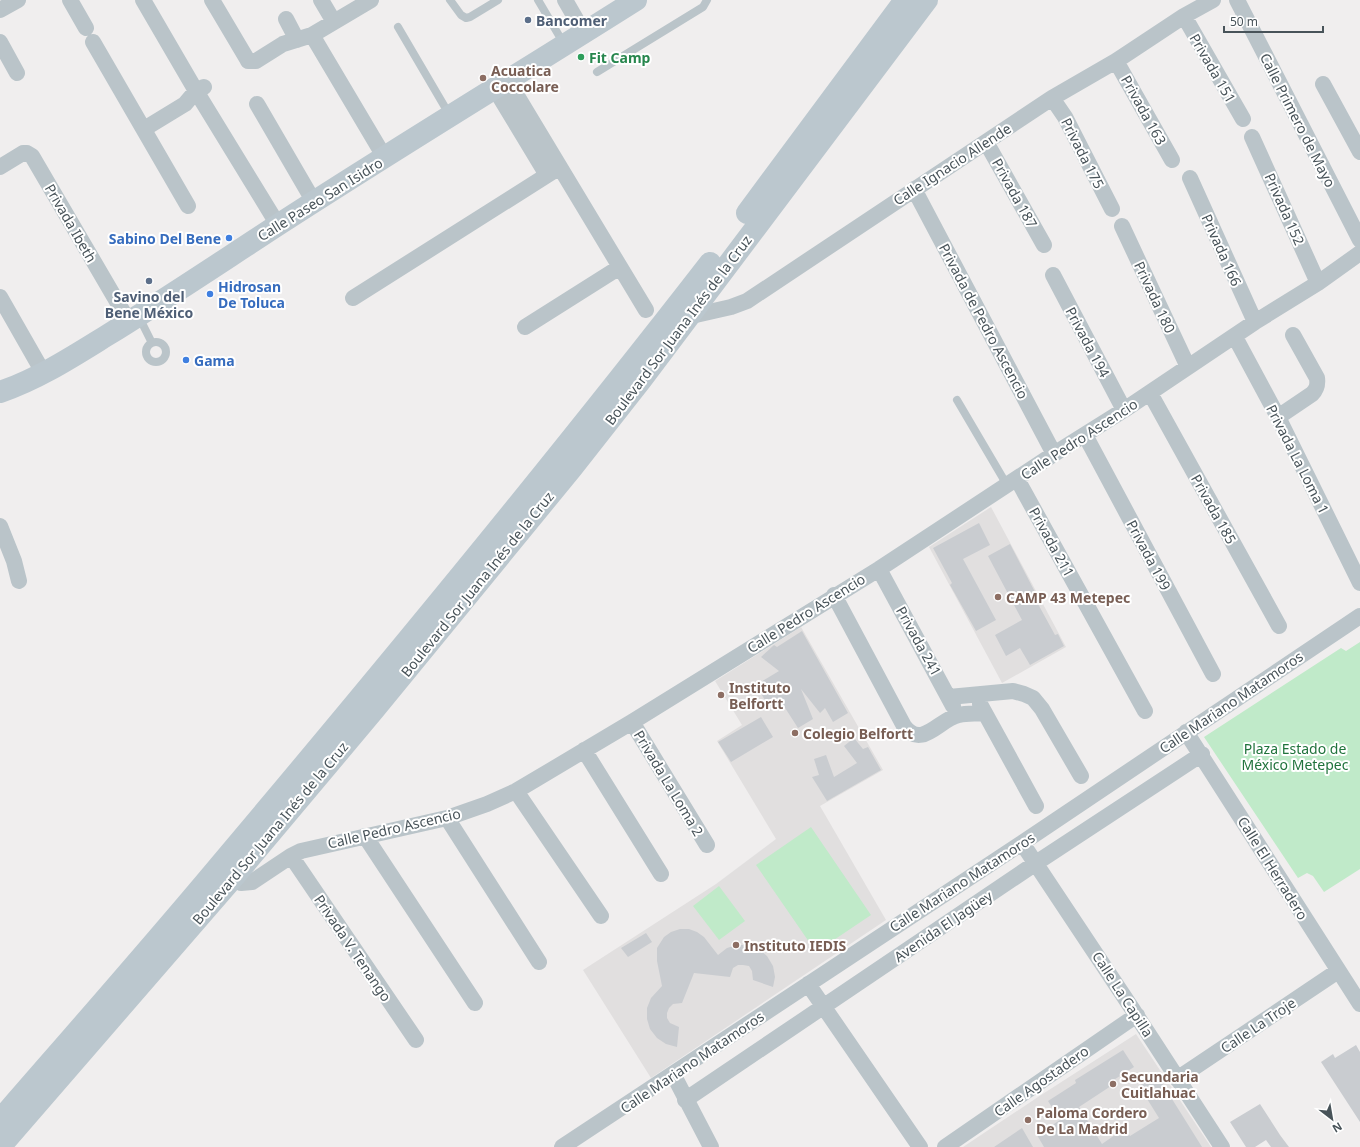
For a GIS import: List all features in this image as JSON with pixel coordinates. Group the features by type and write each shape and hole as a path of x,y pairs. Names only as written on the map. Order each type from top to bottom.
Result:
{"main road":[{"name":"Calle Paseo San Isidro","path":"0,392 44,374 134,319 314,202 636,0"},
{"name":"Boulevard Sor Juana Inés de la Cruz","path":"0,1147 226,873 383,671 524,499 640,353 721,248 905,0"},
{"name":"Boulevard Sor Juana Inés de la Cruz","path":"0,1120 359,728 572,468 642,379 927,0"}],"street":[{"path":"0,10 18,0"},
{"path":"70,0 188,206"},
{"path":"143,0 201,89 283,222"},
{"path":"156,0 201,89"},
{"path":"212,0 248,61 256,61 283,44 312,35 371,0"},
{"path":"321,0 334,22"},
{"path":"565,0 584,34"},
{"name":"Calle Ignacio Allende","path":"688,317 731,307 747,301 1052,98 1116,61 1184,16 1213,0"},
{"name":"Calle Primero de Mayo","path":"1237,0 1360,240"},
{"name":"Privada 151","path":"1184,16 1243,119"},
{"path":"286,19 297,40"},
{"path":"312,35 385,158"},
{"path":"0,42 17,73"},
{"name":"Privada 163","path":"1116,61 1172,160"},
{"path":"1323,84 1360,152"},
{"path":"502,85 554,171 620,268 646,310"},
{"path":"144,129 185,104 201,89"},
{"name":"Privada 175","path":"1052,98 1065,117 1112,209"},
{"path":"257,104 314,202"},
{"name":"Privada 152","path":"1252,137 1318,283"},
{"name":"Privada 187","path":"986,142 1044,245"},
{"name":"Privada Ibeth","path":"0,167 23,153 27,152 32,156 134,319"},
{"path":"353,298 554,171"},
{"name":"Privada 166","path":"1190,178 1255,322"},
{"name":"Privada de Pedro Ascencio","path":"914,189 1054,454"},
{"name":"Privada 180","path":"1122,226 1188,367"},
{"name":"Calle Pedro Ascencio","path":"226,873 241,883 247,884 291,856 307,850 447,818 487,804 516,791 632,722 834,595 879,569 1150,393 1235,337 1255,322 1318,283 1360,253"},
{"path":"525,327 620,268"},
{"name":"Privada 194","path":"1053,275 1124,410"},
{"path":"0,297 44,374"},
{"path":"1278,417 1312,394 1316,390 1318,384 1317,378 1293,335"},
{"name":"Privada La Loma 1","path":"1235,337 1278,417 1360,583"},
{"name":"Privada 185","path":"1150,393 1279,626"},
{"name":"Privada 199","path":"1085,435 1213,674"},
{"name":"Privada 211","path":"1012,482 1145,711"},
{"path":"0,526 14,561 19,581"},
{"name":"Privada 241","path":"879,569 958,715"},
{"path":"834,595 904,726 910,733 916,736 923,735 958,715 984,713"},
{"name":"Calle Mariano Matamoros","path":"562,1147 1022,843 1360,616"},
{"path":"949,697 1013,691 1033,698 1042,709 1081,776"},
{"path":"975,695 1036,806"},
{"name":"Privada La Loma 2","path":"632,722 707,845"},
{"name":"Calle El Herradero","path":"1186,732 1202,754 1360,1004"},
{"path":"584,750 661,874"},
{"name":"Avenida El Jagüey","path":"685,1100 1036,863 1202,754"},
{"path":"516,791 601,916"},
{"path":"447,818 539,962"},
{"path":"365,836 476,1003"},
{"name":"Calle La Capilla","path":"1022,843 1222,1147"},
{"name":"Privada V. Tenango","path":"291,856 416,1040"},
{"name":"Calle La Troje","path":"1177,1078 1338,971"},
{"path":"808,984 920,1147"},
{"name":"Calle Agostadero","path":"945,1147 1137,1016"},
{"path":"672,1074 711,1147"}],"lane":[{"path":"450,0 461,15 466,18 470,18 498,0"},
{"path":"538,0 564,45"},
{"path":"598,72 704,7 707,0"},
{"path":"398,27 451,117"},
{"path":"134,319 152,343"},
{"path":"957,400 1012,482"}],"shaded area":[{"name":"CAMP 43 Metepec","path":"991,507 1066,647 1002,683 929,547"},
{"name":"Instituto IEDIS","path":"801,627 883,770 820,806 886,920 651,1078 583,970 716,884 776,839 717,741 742,725 715,681"},
{"name":"Secundaria Cuitlahuac","path":"1136,1034 1211,1147 963,1147 1038,1097"}],"green space":[{"name":"Plaza Estado de México Metepec","path":"1360,642 1360,869 1324,892 1313,876 1307,873 1298,878 1204,737 1341,648 1346,651"},
{"path":"811,827 871,915 816,952 756,865"},
{"path":"719,886 745,921 719,940 693,906"}],"building":[{"path":"979,523 990,545 963,559 996,620 976,631 950,585 952,583 933,548"},
{"path":"1010,544 1035,592 1032,593 1055,635 1058,634 1064,646 1030,665 1020,648 1006,656 995,635 1022,620 988,556"},
{"path":"802,631 848,713 833,722 825,708 820,713 801,689 813,719 798,728 780,700 769,707 756,685 779,671 761,657 774,645 777,647"},
{"path":"761,717 773,737 731,762 718,742"},
{"path":"854,738 863,749 868,747 881,770 827,801 812,777 819,775 814,759 826,755 834,777 857,763 844,746"},
{"path":"680,929 689,929 697,932 704,937 718,955 727,948 737,945 749,945 759,949 767,956 773,966 775,977 773,987 753,980 752,971 749,966 743,965 738,965 733,968 730,977 694,973 682,1003 673,1004 667,1013 667,1018 670,1023 679,1027 677,1047 666,1044 657,1038 650,1029 647,1019 647,1008 651,998 662,986 657,961 657,948 664,937 671,932"},
{"path":"646,933 652,942 628,957 621,948"},
{"path":"1356,1045 1360,1052 1360,1122 1321,1062 1333,1054 1335,1058"},
{"path":"1123,1050 1134,1067 1109,1083 1111,1086 1079,1107 1102,1144 1125,1128 1130,1136 1159,1118 1139,1086 1157,1075 1202,1147 1044,1147 1037,1135 1060,1120 1048,1101 1076,1083 1075,1080"},
{"path":"1260,1104 1289,1147 1271,1147 1266,1140 1255,1147 1246,1147 1230,1122"},
{"path":"1022,1128 1033,1147 994,1147"}],"place":[{"name":"Bancomer","path":"528,20"},
{"name":"Fit Camp","path":"581,57"},
{"name":"Acuatica Coccolare","path":"483,78"},
{"name":"Sabino Del Bene","path":"229,238"},
{"name":"Savino del Bene México","path":"149,281"},
{"name":"Hidrosan De Toluca","path":"210,294"},
{"name":"Gama","path":"186,360"},
{"name":"CAMP 43 Metepec","path":"998,597"},
{"name":"Instituto Belfortt","path":"721,695"},
{"name":"Colegio Belfortt","path":"795,733"},
{"name":"Instituto IEDIS","path":"736,945"},
{"name":"Secundaria Cuitlahuac","path":"1113,1084"},
{"name":"Paloma Cordero De La Madrid","path":"1028,1120"}]}
